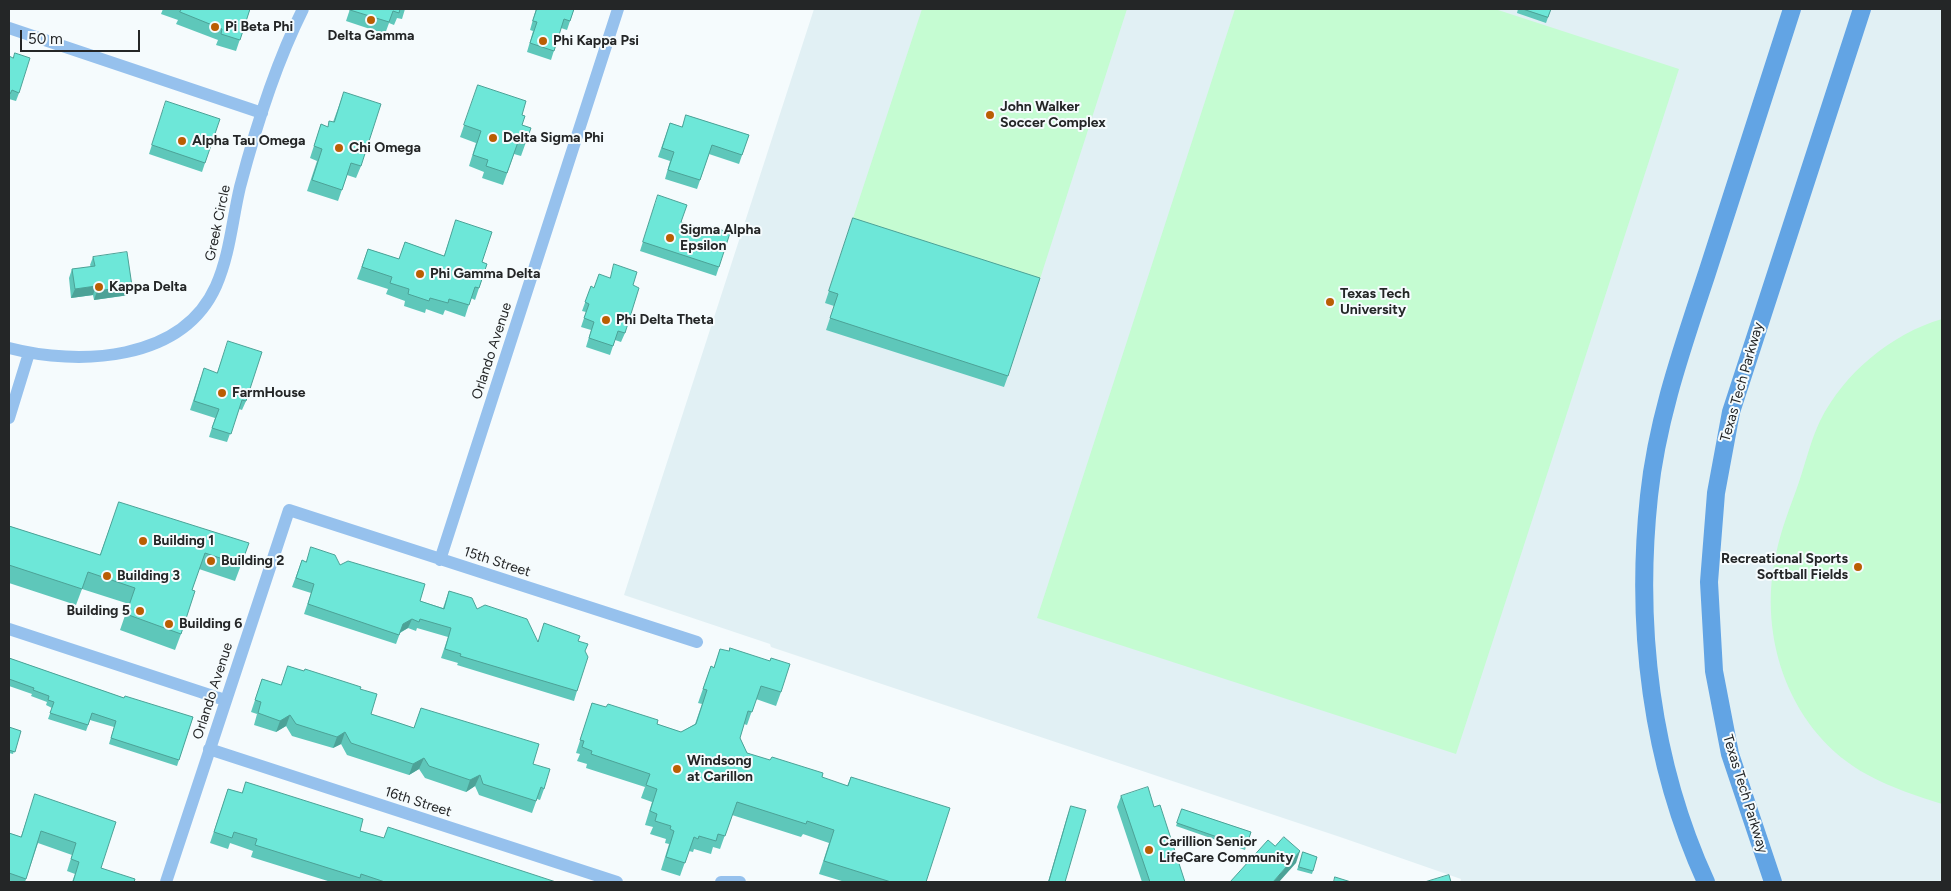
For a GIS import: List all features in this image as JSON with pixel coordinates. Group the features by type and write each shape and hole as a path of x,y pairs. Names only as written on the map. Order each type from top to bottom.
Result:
{"main road":[{"path":"1706,882 1694,856 1672,795 1657,731 1646,653 1643,572 1649,495 1661,425 1679,359 1792,9"},
{"name":"Texas Tech Parkway","path":"1773,882 1730,754 1714,671 1710,582 1716,493 1731,412 1862,9"}],"street":[{"name":"Greek Circle","path":"9,348 29,354 96,358 131,351 158,342 179,330 199,312 215,288 227,259 240,188 262,113 290,36 303,9"},
{"name":"Orlando Avenue","path":"440,560 618,9"},
{"path":"9,28 262,113"},
{"path":"9,418 29,354"},
{"name":"Orlando Avenue","path":"166,882 289,510"},
{"name":"15th Street","path":"289,510 697,642"},
{"path":"9,629 225,700"},
{"name":"16th Street","path":"209,749 617,882"},
{"path":"721,882 740,882"}],"shaded area":[{"name":"Texas Tech University","path":"814,9 1942,9 1942,882 1460,882 1461,879 1343,838 771,647 770,644 624,595"}],"green space":[{"name":"John Walker Soccer Complex","path":"922,9 1127,9 1039,282 852,221"},
{"path":"1235,9 1495,9 1679,69 1456,754 1037,618"},
{"name":"Recreational Sports Softball Fields","path":"1942,319 1942,804 1895,788 1868,775 1841,757 1818,735 1800,709 1786,680 1776,650 1771,618 1771,586 1783,526 1814,436 1830,403 1856,372 1887,345 1923,326"}],"building":[{"path":"182,9 250,9 240,40 221,34 222,29 180,12"},
{"path":"351,9 400,9 399,13 393,11 389,22"},
{"name":"Phi Kappa Psi","path":"537,9 574,9 570,21 564,19 554,51 530,43 537,22 533,21"},
{"path":"1523,9 1551,9 1548,17"},
{"path":"15,53 30,58 19,93 12,90 10,94 9,56 13,58"},
{"name":"Delta Sigma Phi","path":"478,85 526,101 522,115 525,116 522,125 531,128 525,144 518,142 507,173 486,166 488,160 473,155 481,131 464,125"},
{"name":"Chi Omega","path":"344,92 381,104 361,166 351,163 342,190 312,180 322,149 314,146 321,124 328,127 329,121 334,122"},
{"name":"Alpha Tau Omega","path":"166,101 220,119 205,163 152,145"},
{"name":"Sigma Alpha Epsilon","path":"686,115 749,135 742,155 712,145 700,180 668,170 674,152 662,148 670,123 682,127"},
{"name":"Sigma Alpha Epsilon","path":"658,195 687,205 681,222 708,231 710,226 730,233 719,267 643,242"},
{"path":"853,218 1040,278 1008,376 830,318 838,294 829,291"},
{"name":"Phi Gamma Delta","path":"456,220 492,232 482,262 487,264 479,288 475,287 469,305 449,299 448,303 430,298 429,301 408,294 409,289 390,283 392,277 362,267 368,249 399,259 405,242 444,256"},
{"name":"Kappa Delta","path":"127,252 132,286 97,291 96,286 75,289 72,269 95,266 93,257"},
{"name":"Phi Delta Theta","path":"614,264 637,272 633,285 639,288 625,333 618,331 613,346 589,338 594,322 584,318 589,304 585,302 591,286 594,288 599,274 610,278"},
{"name":"FarmHouse","path":"228,341 262,352 246,401 242,400 231,434 212,428 219,409 194,401 204,368 217,373"},
{"path":"119,502 249,543 241,565 205,553 192,590 195,591 181,634 126,614 135,588 88,572 82,589 9,565 9,526 100,555"},
{"path":"311,547 335,555 340,565 348,561 425,584 420,601 444,609 449,591 472,598 477,609 485,605 527,619 538,642 544,623 580,636 578,641 588,644 585,651 588,657 577,691 460,656 461,654 445,649 451,628 420,619 419,622 412,619 403,624 399,635 308,604 314,584 296,578 302,560 306,562"},
{"path":"730,648 770,661 771,658 790,664 781,692 761,686 752,712 748,711 740,738 747,753 770,760 772,757 823,773 822,777 848,786 851,777 950,808 926,882 891,882 824,861 834,830 807,821 806,824 737,802 725,836 718,834 716,841 699,836 698,839 694,837 685,863 666,857 674,831 670,829 671,826 655,821 657,814 650,811 657,789 646,785 650,774 591,754 592,751 582,747 584,741 580,740 592,703 606,707 608,704 658,720 657,724 681,732 696,724 707,690 703,689 711,666 714,668 720,649 729,651"},
{"path":"9,658 124,698 125,696 193,717 179,760 111,738 116,721 92,713 88,725 50,713 54,702 48,700 49,696 9,679"},
{"path":"288,666 304,671 305,669 377,694 371,714 414,728 421,708 539,744 533,764 550,769 544,789 541,787 536,801 483,784 480,775 470,780 429,766 424,758 413,764 351,743 345,732 337,737 296,724 290,715 280,721 258,713 261,702 255,700 262,679 281,685"},
{"path":"9,727 21,731 15,752 9,750"},
{"path":"246,782 363,819 360,831 384,838 388,827 556,882 385,882 361,874 360,878 255,845 257,839 234,832 232,838 214,832 228,789 242,793"},
{"name":"Carillion Senior LifeCare Community","path":"1148,787 1154,807 1160,805 1185,882 1150,882 1121,796"},
{"path":"35,794 116,822 101,868 135,879 134,882 73,882 79,862 71,859 76,843 41,831 26,879 9,873 9,833 21,837"},
{"path":"1071,806 1086,810 1065,882 1049,882"},
{"path":"1182,809 1251,832 1246,847 1177,823"},
{"path":"1284,837 1300,851 1273,882 1230,882 1268,840 1275,846"},
{"path":"1303,852 1317,857 1313,871 1299,867"},
{"path":"1449,875 1451,882 1425,882"},
{"path":"1335,877 1351,882 1334,882"}],"place":[{"name":"Delta Gamma","path":"371,20"},
{"name":"Pi Beta Phi","path":"215,27"},
{"name":"Phi Kappa Psi","path":"543,41"},
{"name":"John Walker Soccer Complex","path":"990,115"},
{"name":"Delta Sigma Phi","path":"493,138"},
{"name":"Alpha Tau Omega","path":"182,141"},
{"name":"Chi Omega","path":"339,148"},
{"name":"Sigma Alpha Epsilon","path":"670,238"},
{"name":"Phi Gamma Delta","path":"420,274"},
{"name":"Kappa Delta","path":"99,287"},
{"name":"Texas Tech University","path":"1330,302"},
{"name":"Phi Delta Theta","path":"606,320"},
{"name":"FarmHouse","path":"222,393"},
{"name":"Building 1","path":"143,541"},
{"name":"Building 2","path":"211,561"},
{"name":"Recreational Sports Softball Fields","path":"1858,567"},
{"name":"Building 3","path":"107,576"},
{"name":"Building 5","path":"140,611"},
{"name":"Building 6","path":"169,624"},
{"name":"Windsong at Carillon","path":"677,769"},
{"name":"Carillion Senior LifeCare Community","path":"1149,850"}]}
